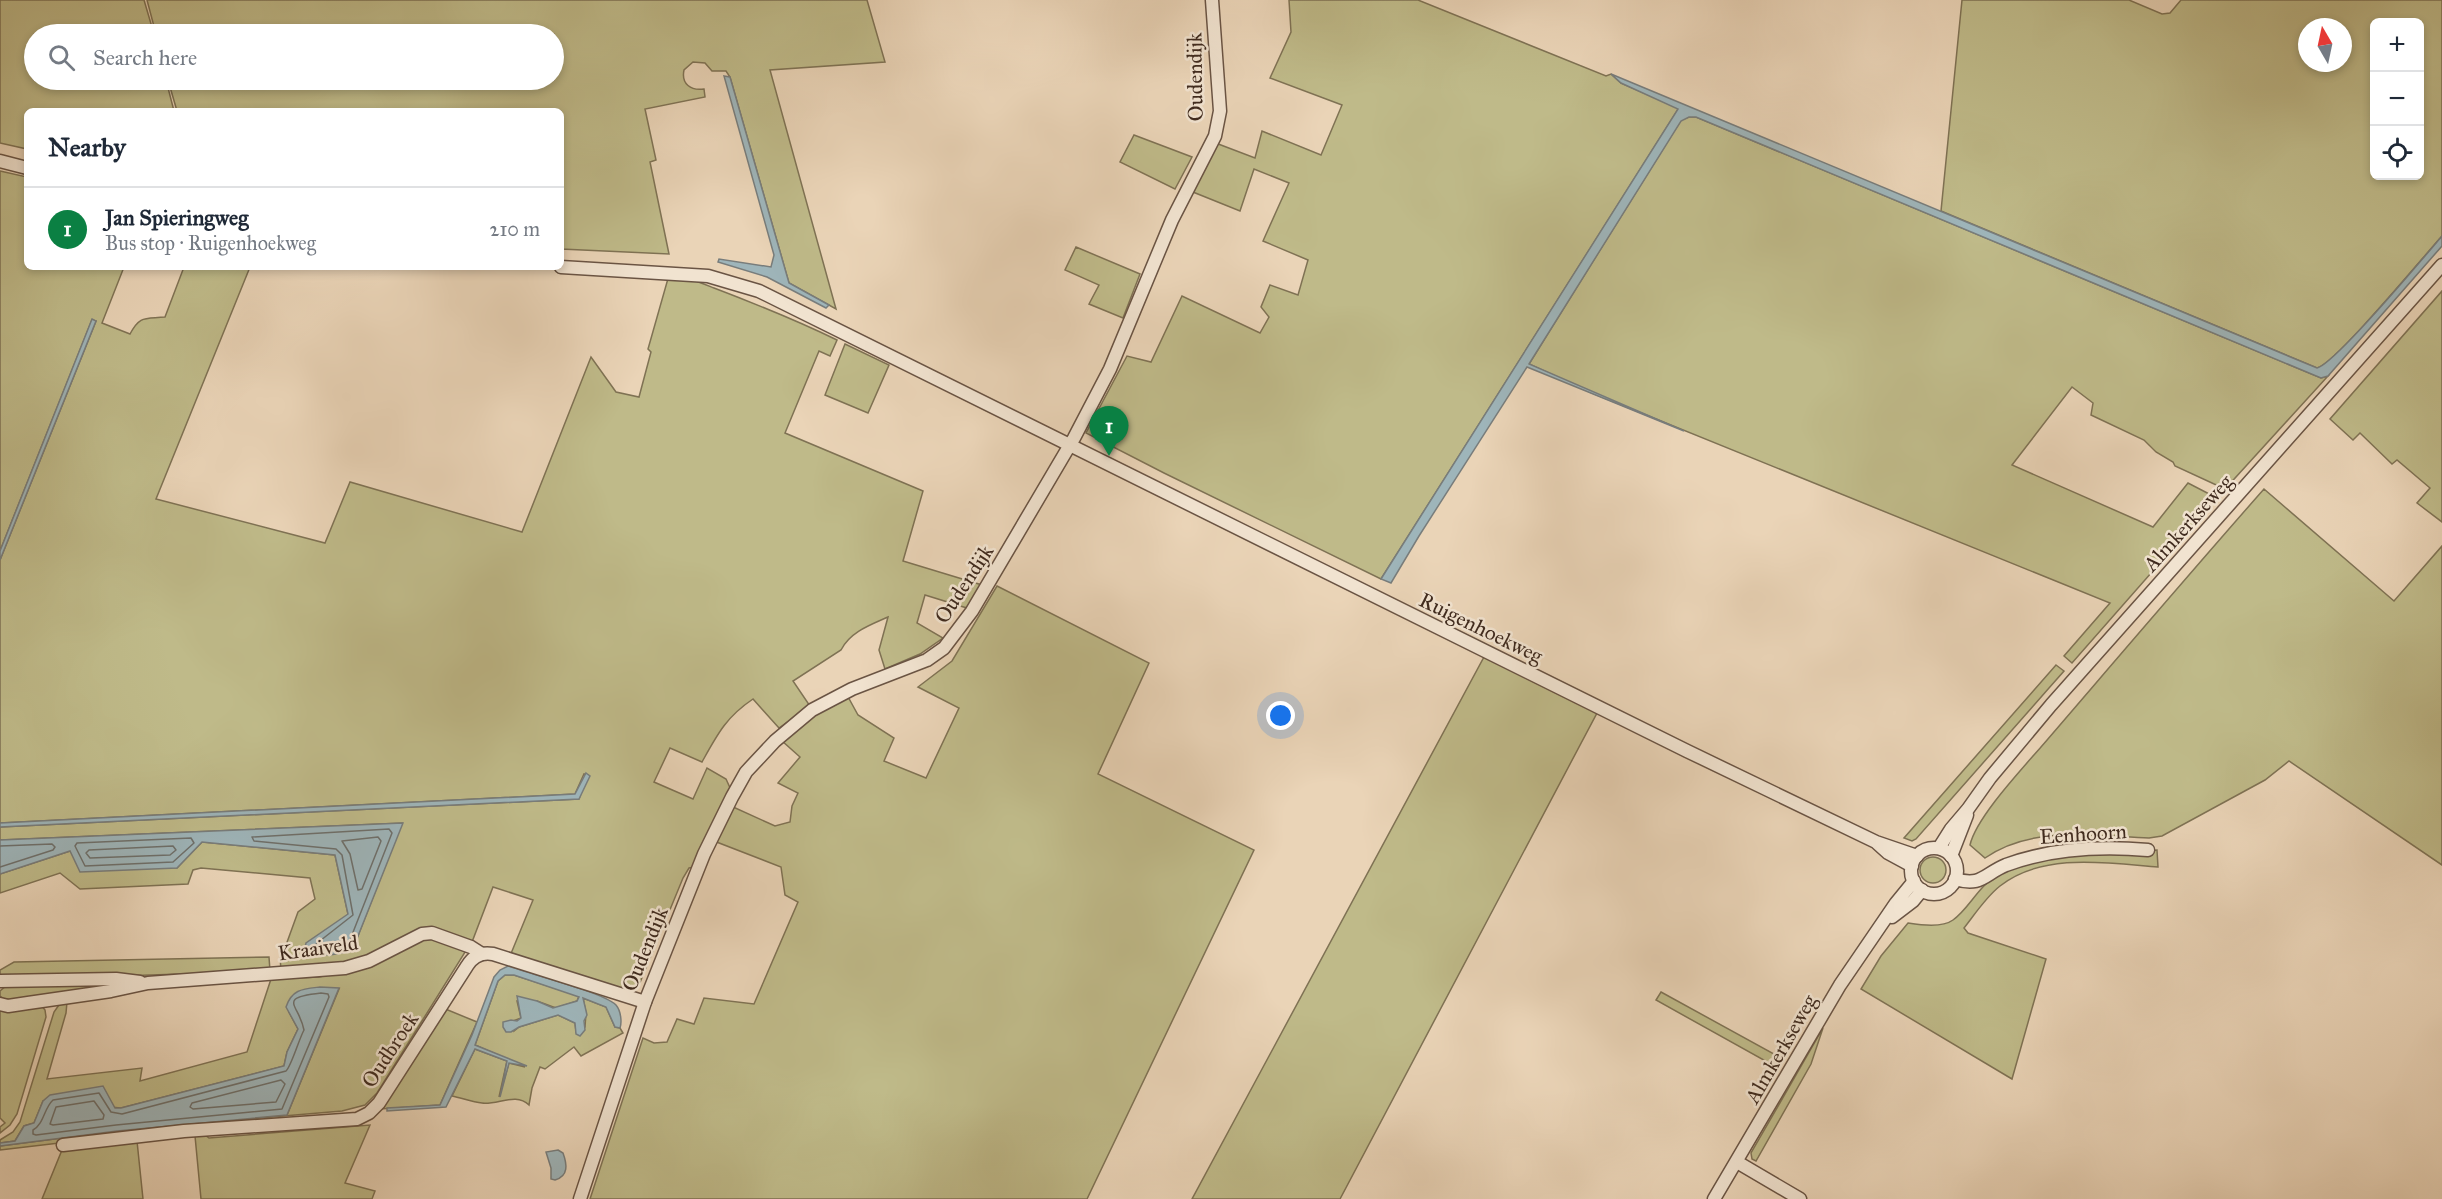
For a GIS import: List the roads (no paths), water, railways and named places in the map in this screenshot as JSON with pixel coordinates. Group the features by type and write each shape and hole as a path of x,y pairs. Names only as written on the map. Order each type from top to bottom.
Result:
{"street":[{"name":"Oudendijk","path":"580,1199 645,1002 704,854 746,772 775,741 812,710 852,688 927,660 944,648 972,611 1070,445 1110,369 1172,220 1215,136 1220,111 1212,0"},
{"path":"0,161 24,167"},
{"name":"Almkerkseweg","path":"1939,848 1990,778 2051,705 2442,266"},
{"name":"Ruigenhoekweg","path":"564,267 708,276 759,291 1533,675 1876,842 1888,854 1914,861"},
{"name":"Almkerkseweg","path":"1951,856 1968,809"},
{"name":"Eenhoorn","path":"1955,879 1969,883 1981,880 2001,867 2043,854 2112,847 2148,850"},
{"path":"1931,848 1939,848 1951,856 1956,866 1955,879 1945,891 1938,893 1918,886 1914,861 1931,848"},
{"name":"Almkerkseweg","path":"1714,1199 1840,986 1886,921 1913,901 1918,886"},
{"name":"Kraaiveld","path":"0,1004 8,1006 111,991 148,983 345,968 369,961 422,934 432,933 471,947 482,954"},
{"path":"482,954 493,954 645,1002"},
{"name":"Oudbroek","path":"63,1145 184,1131 357,1119 369,1113 379,1103 467,966 473,958 482,954"},
{"name":"Kraaiveld","path":"0,981 116,979 148,983"},
{"path":"1737,1162 1800,1199"}],"water":[{"path":"1611,74 2317,368 2342,349 2360,330 2442,236 2442,246 2328,376 2321,378 1696,117 1689,117 1681,121 1529,364 1684,431 1527,367 1391,583 1381,579 1678,109 1621,83"},
{"path":"724,76 730,77 789,283 829,305 826,308 767,277 718,262 719,259 771,267 774,255"},
{"path":"92,319 96,321 0,560 0,551"},
{"path":"586,773 590,776 579,799 0,827 0,823 575,794"},
{"path":"403,823 352,951 330,955 303,955 306,943 348,914 335,855 202,842 177,868 80,872 70,851 0,874 0,840"},
{"path":"508,966 582,989 609,1000 619,1010 620,1028 615,1027 606,1007 583,998 587,1015 584,1021 585,1030 580,1036 576,1034 575,1023 558,1015 506,1032 503,1022 517,1021 521,1018 517,996 553,1008 577,1001 579,997 514,975 505,975 498,981 475,1045 527,1066 509,1063 500,1097 507,1061 475,1049 446,1107 387,1111 387,1108 440,1105 472,1035 494,977"},
{"path":"320,987 339,988 287,1115 117,1131 0,1146 0,1143 15,1141 24,1126 34,1123 43,1101 50,1095 103,1086 115,1108 121,1108 284,1066 287,1052 298,1029 286,1007 288,1001 299,991"},
{"path":"558,1150 563,1153 566,1169 563,1176 555,1180 551,1179 551,1168 546,1152"}],"place":[{"name":"Jan Spieringweg","path":"1109,456"}]}
